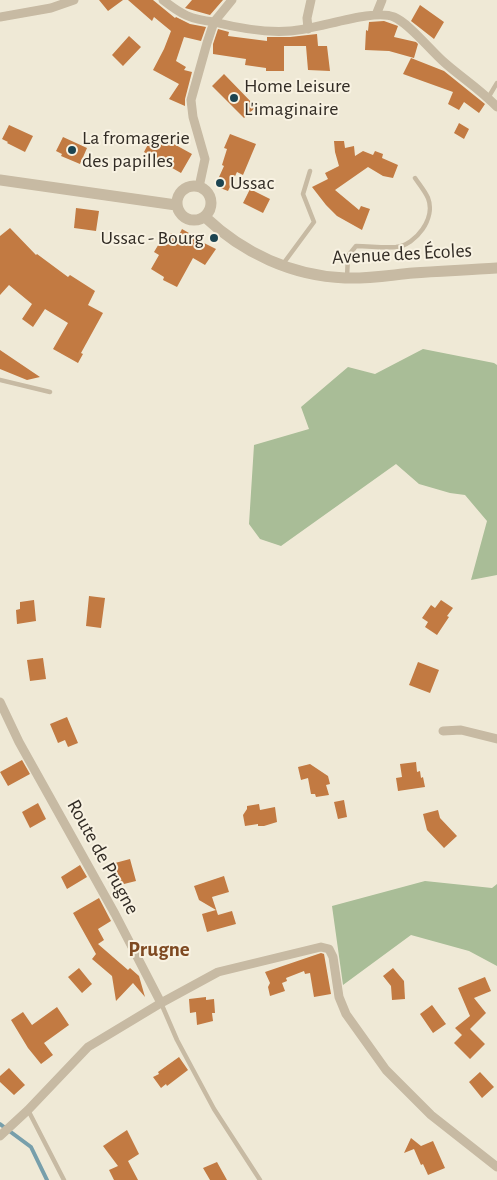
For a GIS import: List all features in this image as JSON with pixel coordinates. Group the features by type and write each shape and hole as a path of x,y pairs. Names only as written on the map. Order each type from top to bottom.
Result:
{"street":[{"path":"0,17 51,8 74,0"},
{"path":"163,0 182,15 197,20 239,28 279,31 308,29 376,15 393,16 404,22 446,64 497,107"},
{"path":"199,187 205,160 193,117 191,100 214,22 232,0"},
{"path":"308,29 307,18 311,0"},
{"path":"376,15 382,0"},
{"path":"0,180 176,204"},
{"path":"188,187 199,187 208,192 211,208 205,216 195,221 185,218 178,210 176,204 183,190 188,187"},
{"name":"Avenue des Écoles","path":"205,216 223,234 250,251 281,266 310,275 347,278 497,268"},
{"name":"Route de Prugne","path":"0,702 19,742 115,914 161,1003"},
{"path":"443,730 461,730 497,739"},
{"path":"0,1136 28,1110 88,1047 161,1003 218,972 321,947 329,949 333,957 338,997 346,1014 386,1070 431,1115 497,1167"}],"lane":[{"path":"488,98 497,84"},
{"path":"281,266 314,222 303,194 310,171"},
{"path":"347,278 348,256 356,246 396,247 410,244 421,232 430,212 428,198 415,178"},
{"path":"0,380 50,392"},
{"path":"161,1003 177,1040 214,1109 260,1180"},
{"path":"28,1110 64,1180"}],"green space":[{"path":"423,349 497,365 497,575 471,580 487,521 465,495 450,493 419,484 396,464 281,546 260,539 249,524 254,445 309,429 301,407 348,367 375,374"},
{"path":"425,881 492,888 497,884 497,966 469,951 411,935 343,985 332,906"}],"building":[{"path":"99,0 123,0 108,11"},
{"path":"128,0 153,0 175,18 190,24 206,27 201,41 184,37 176,61 186,67 184,70 192,72 185,106 169,99 179,84 153,70 171,31 154,17 152,21"},
{"path":"192,0 223,0 210,15 185,8"},
{"path":"420,5 444,22 434,39 411,21"},
{"path":"384,21 398,26 394,37 418,44 414,58 389,51 365,50 366,30 368,31 369,22"},
{"path":"218,29 229,32 228,36 267,41 267,37 317,34 318,46 327,46 330,71 308,70 306,46 284,46 284,71 266,71 266,68 245,65 246,59 213,54 213,44"},
{"path":"129,36 141,47 123,66 112,55"},
{"path":"411,58 444,71 485,104 479,113 464,102 459,110 448,104 453,92 403,74"},
{"path":"224,74 256,107 244,118 212,86"},
{"path":"459,123 469,129 464,139 454,133"},
{"path":"9,125 33,136 25,152 2,139"},
{"path":"154,133 192,154 181,173 144,152"},
{"path":"230,134 256,144 243,175 237,172 228,191 215,186 224,166 222,165 227,149 224,148"},
{"name":"La fromagerie des papilles","path":"63,137 87,148 80,164 61,156 62,154 56,151"},
{"path":"334,141 344,141 345,148 354,146 355,156 363,151 373,155 375,151 383,154 382,158 398,165 393,178 383,176 368,167 335,190 359,210 361,206 370,209 362,230 337,216 312,187 328,179 325,173 339,166"},
{"path":"250,189 270,199 263,213 243,203"},
{"path":"76,208 99,211 96,231 74,228"},
{"path":"10,228 36,255 68,277 70,275 95,291 88,305 103,313 81,353 83,354 78,363 53,349 68,323 45,309 33,327 22,319 32,304 9,285 0,295 0,236"},
{"path":"182,229 216,249 205,265 193,258 177,287 163,280 164,277 151,269 159,255 154,252 160,242 164,244 171,233 178,237"},
{"path":"0,350 40,377 27,380 0,369"},
{"path":"89,596 105,598 101,628 86,626"},
{"path":"34,600 36,621 17,624 16,610 20,609 20,602"},
{"path":"441,600 453,608 437,635 425,627 428,622 422,618 431,605 435,608"},
{"path":"43,658 46,679 30,681 27,660"},
{"path":"418,662 439,670 430,693 409,685"},
{"path":"67,717 78,743 68,747 65,740 58,743 50,724"},
{"path":"22,760 30,774 8,786 0,772"},
{"path":"416,762 417,772 420,771 425,787 398,791 396,778 402,777 400,764"},
{"path":"310,764 328,776 330,784 326,785 329,795 316,797 315,794 311,794 308,778 301,780 298,767"},
{"path":"344,800 347,817 338,819 334,802"},
{"path":"38,803 46,819 30,828 22,812"},
{"path":"259,804 260,810 275,807 277,822 264,826 258,826 258,824 245,826 243,815 247,806"},
{"path":"438,810 440,818 457,836 444,848 427,830 423,814"},
{"path":"130,859 136,881 120,885 115,863"},
{"path":"80,865 87,877 67,889 61,877"},
{"path":"224,876 229,892 212,897 218,915 232,911 236,924 207,932 202,914 216,910 199,900 194,886"},
{"path":"99,898 111,921 98,929 104,940 98,944 128,970 130,968 139,976 145,997 133,983 116,1001 112,976 92,959 96,954 73,913"},
{"path":"321,953 324,954 331,994 314,997 310,973 305,974 304,971 286,978 287,981 282,983 285,991 270,996 268,987 270,983 265,972"},
{"path":"79,968 92,984 82,993 68,977"},
{"path":"393,968 404,981 405,999 392,1000 391,986 383,976"},
{"path":"485,977 491,991 474,998 486,1013 470,1029 485,1044 470,1059 454,1043 462,1035 455,1028 470,1016 458,988"},
{"path":"206,997 206,1000 214,999 215,1013 212,1013 213,1021 197,1025 196,1012 190,1013 189,999"},
{"path":"432,1005 446,1024 433,1033 420,1014"},
{"path":"57,1007 69,1025 44,1043 53,1055 41,1064 28,1048 11,1020 23,1012 32,1025"},
{"path":"179,1057 188,1070 167,1086 166,1084 161,1088 153,1077"},
{"path":"9,1068 25,1085 14,1095 0,1082 0,1076"},
{"path":"480,1072 494,1087 482,1098 469,1082"},
{"path":"127,1130 139,1154 128,1161 138,1180 114,1180 109,1170 118,1166 103,1146"},
{"path":"411,1138 421,1146 433,1141 445,1168 428,1175 414,1149 404,1153"},
{"path":"217,1162 227,1180 210,1180 203,1168"}],"waterway":[{"path":"0,1124 31,1147 47,1180"}],"place":[{"name":"Home Leisure L'imaginaire","path":"234,98"},
{"name":"La fromagerie des papilles","path":"72,150"},
{"name":"Ussac","path":"220,183"},
{"name":"Ussac - Bourg","path":"214,238"}],"district":[{"name":"Prugne","path":"159,950"}]}
